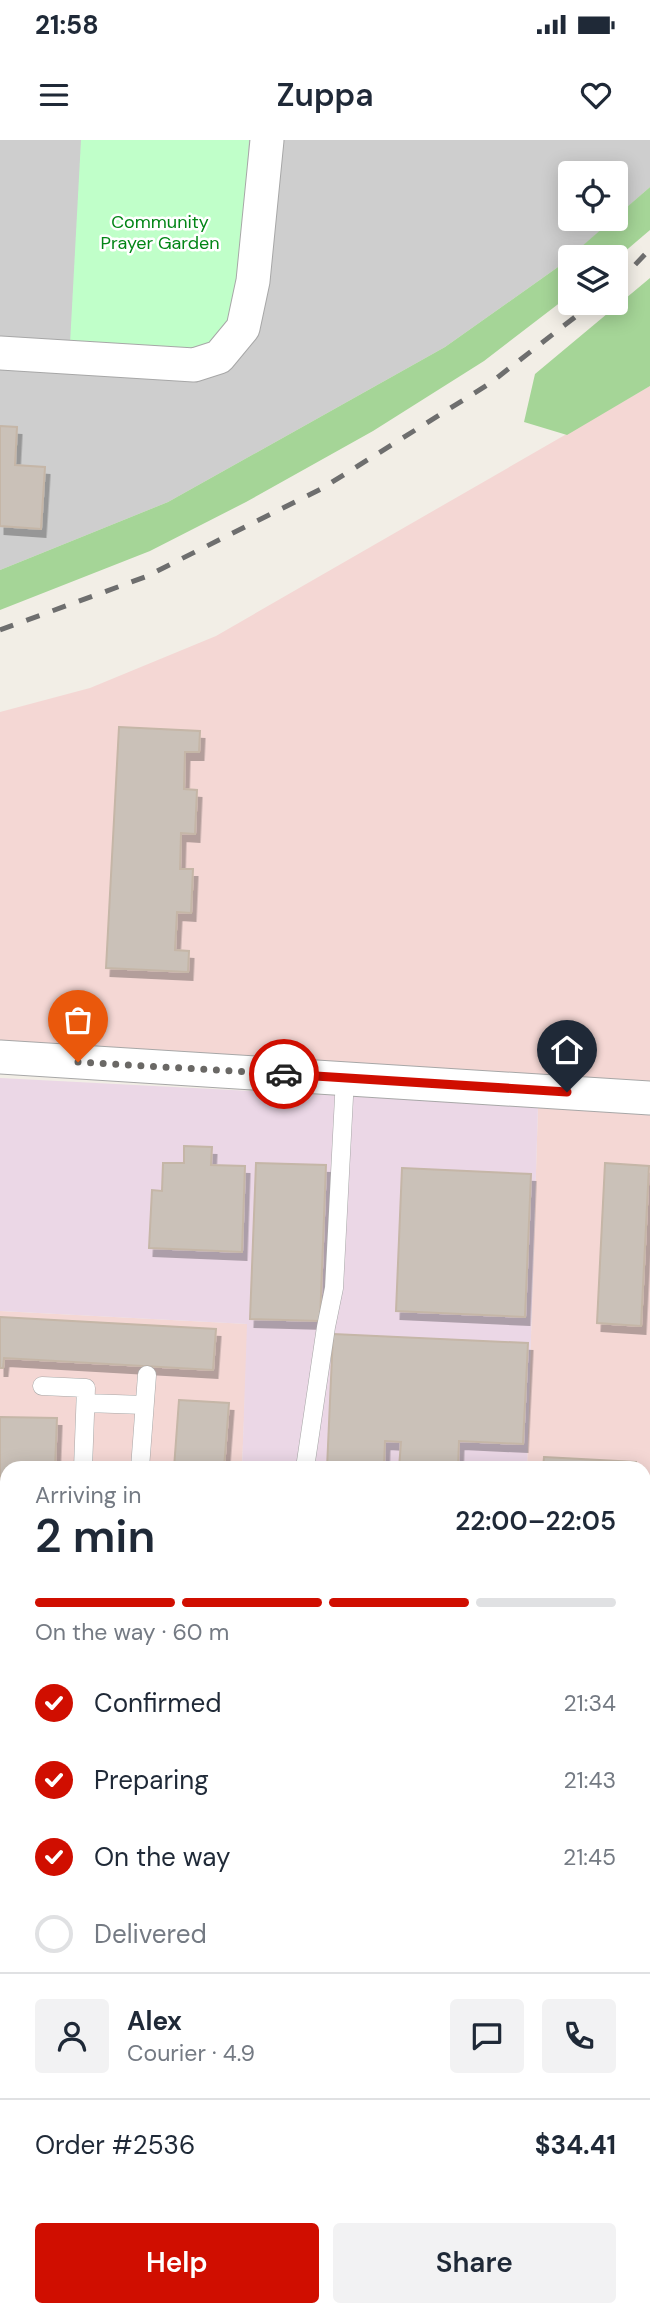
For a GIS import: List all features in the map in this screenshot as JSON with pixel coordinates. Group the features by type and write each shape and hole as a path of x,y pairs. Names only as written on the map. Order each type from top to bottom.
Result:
{"street":[{"path":"0,353 194,365 219,357 243,328 253,281 267,140"},
{"path":"0,1057 650,1098"}],"lane":[{"path":"305,1461 334,1288 345,1078"},
{"path":"140,1461 147,1375"},
{"path":"42,1387 86,1388 83,1461"},
{"path":"86,1403 144,1405"}],"shaded area":[{"path":"0,140 650,140 650,187 628,206 628,161 558,161 558,231 600,231 584,245 558,245 558,267 445,347 168,502 0,570"},
{"path":"650,386 650,1081 0,1041 0,712 90,688 216,636"},
{"path":"0,1078 538,1106 527,1461 242,1461 247,1324 0,1311"},
{"path":"538,1106 650,1112 650,1461 527,1461"},
{"path":"0,1311 248,1324 242,1461 0,1461"}],"green space":[{"name":"Community Prayer Garden","path":"81,140 249,140 239,295 228,326 210,343 183,352 70,344"},
{"path":"650,187 650,230 628,249 628,245 583,245 599,231 628,231 628,206"},
{"path":"558,267 558,304 484,361 373,431 246,502 150,551 0,610 0,570 168,502 445,347"},
{"path":"650,278 650,386 567,435 524,422 535,374 606,315 628,315 628,296"}],"building":[{"path":"0,426 17,427 15,465 45,467 41,529 0,526"},
{"path":"119,727 200,731 199,752 185,752 184,789 197,790 195,834 181,833 180,869 193,869 191,913 177,912 175,950 189,951 188,972 106,968"},
{"path":"184,1146 212,1147 211,1165 245,1166 242,1252 149,1248 152,1190 162,1191 163,1163 184,1163"},
{"path":"256,1163 326,1165 320,1321 250,1319"},
{"path":"605,1163 649,1166 641,1326 597,1323"},
{"path":"402,1168 531,1174 525,1317 396,1311"},
{"path":"0,1317 216,1329 213,1370 4,1358 3,1368 0,1368"},
{"path":"333,1334 528,1343 523,1444 459,1441 458,1461 400,1461 401,1442 385,1441 384,1461 327,1461"},
{"path":"179,1400 229,1403 225,1461 175,1461"},
{"path":"0,1417 57,1418 55,1461 0,1461"},
{"path":"544,1457 618,1461 544,1461"}],"railway":[{"path":"628,272 650,249"},
{"path":"0,630 145,577 321,489 489,384 578,315"}],"way so far":[{"path":"78,1062 284,1074"}],"route":[{"path":"284,1074 567,1092"}]}
